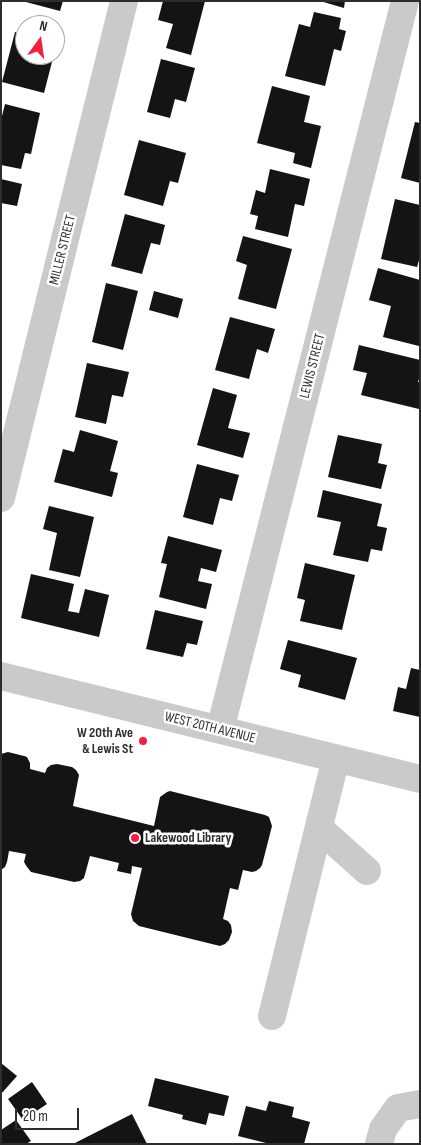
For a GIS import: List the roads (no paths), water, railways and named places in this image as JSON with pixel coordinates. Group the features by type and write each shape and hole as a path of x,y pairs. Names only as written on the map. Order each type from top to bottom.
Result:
{"street":[{"name":"MILLER STREET","path":"1,498 124,1"},
{"name":"LEWIS STREET","path":"220,730 405,1"},
{"name":"WEST 20TH AVENUE","path":"1,676 420,779"},
{"path":"272,1016 336,758"},
{"path":"319,828 367,871"},
{"path":"379,1144 383,1128 409,1106"}],"place":[{"name":"W 20th Ave & Lewis St","path":"143,741"},
{"name":"Lakewood Library","path":"135,838"}]}
